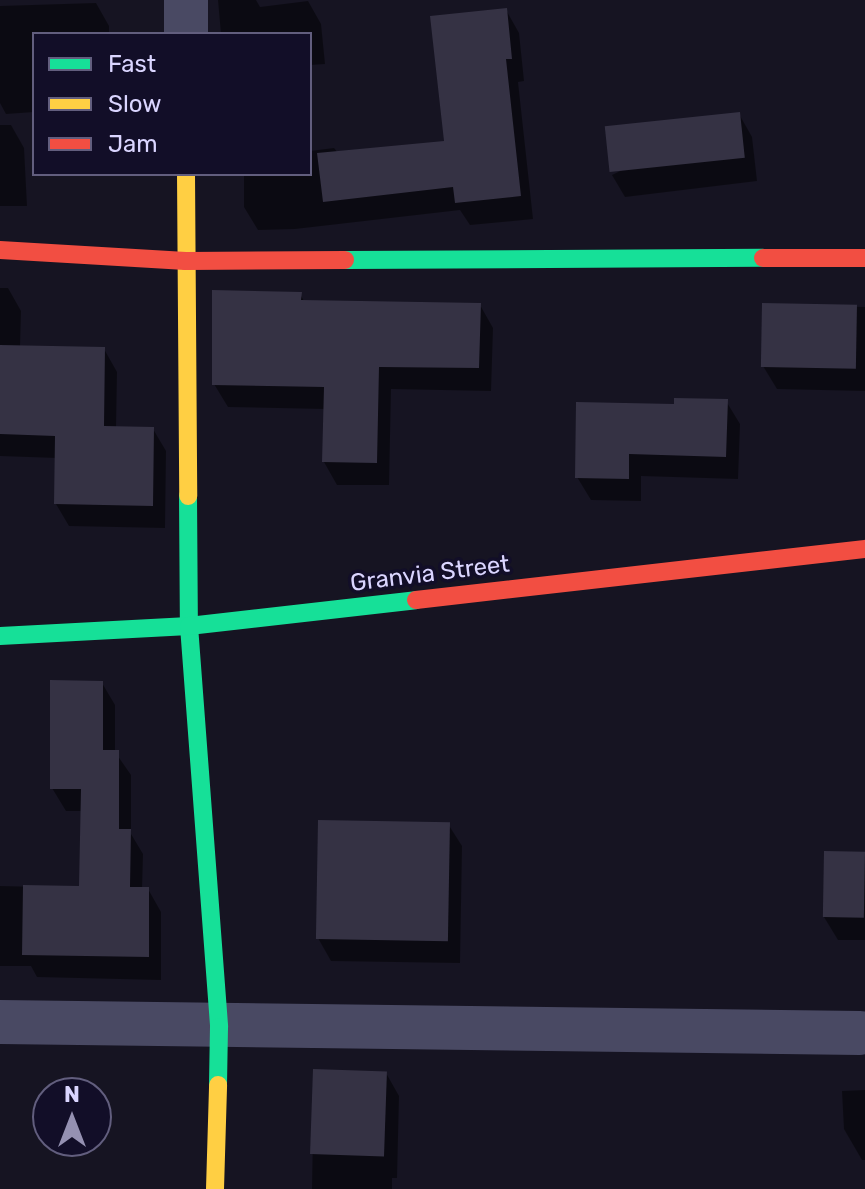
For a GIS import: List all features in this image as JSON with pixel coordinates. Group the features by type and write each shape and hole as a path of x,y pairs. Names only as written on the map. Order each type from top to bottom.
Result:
{"street":[{"path":"186,0 186,32"},
{"path":"186,176 189,626 219,1027 215,1189"},
{"path":"0,250 186,261 865,258"},
{"name":"Granvia Street","path":"0,636 189,626 865,549"},
{"path":"0,1022 860,1033"}],"building":[{"path":"507,8 512,59 506,59 521,196 455,203 453,187 323,202 317,153 444,141 430,16"},
{"path":"740,112 745,158 610,172 605,126"},
{"path":"212,290 302,292 301,300 481,303 479,368 379,367 377,463 322,462 324,387 212,385"},
{"path":"762,303 857,305 856,369 761,367"},
{"path":"0,345 105,347 104,426 154,427 153,506 54,504 55,436 0,434"},
{"path":"674,398 728,399 726,457 629,454 629,479 575,478 576,402 674,404"},
{"path":"50,680 103,681 103,750 119,750 119,829 131,829 130,887 149,887 149,957 22,955 23,885 79,886 81,789 50,789"},
{"path":"318,820 450,822 448,941 316,939"},
{"path":"824,851 865,852 864,918 823,917"},
{"path":"313,1069 387,1072 384,1157 310,1154"}],"traffic: fast":[{"path":"345,260 763,258"},
{"path":"188,496 189,626 219,1027 218,1085"},
{"path":"0,636 189,626 416,600"}],"traffic: slow":[{"path":"186,176 188,496"},
{"path":"215,1189 218,1085"}],"traffic: jam":[{"path":"0,250 186,261 345,260"},
{"path":"763,258 865,258"},
{"path":"416,600 865,549"}]}
